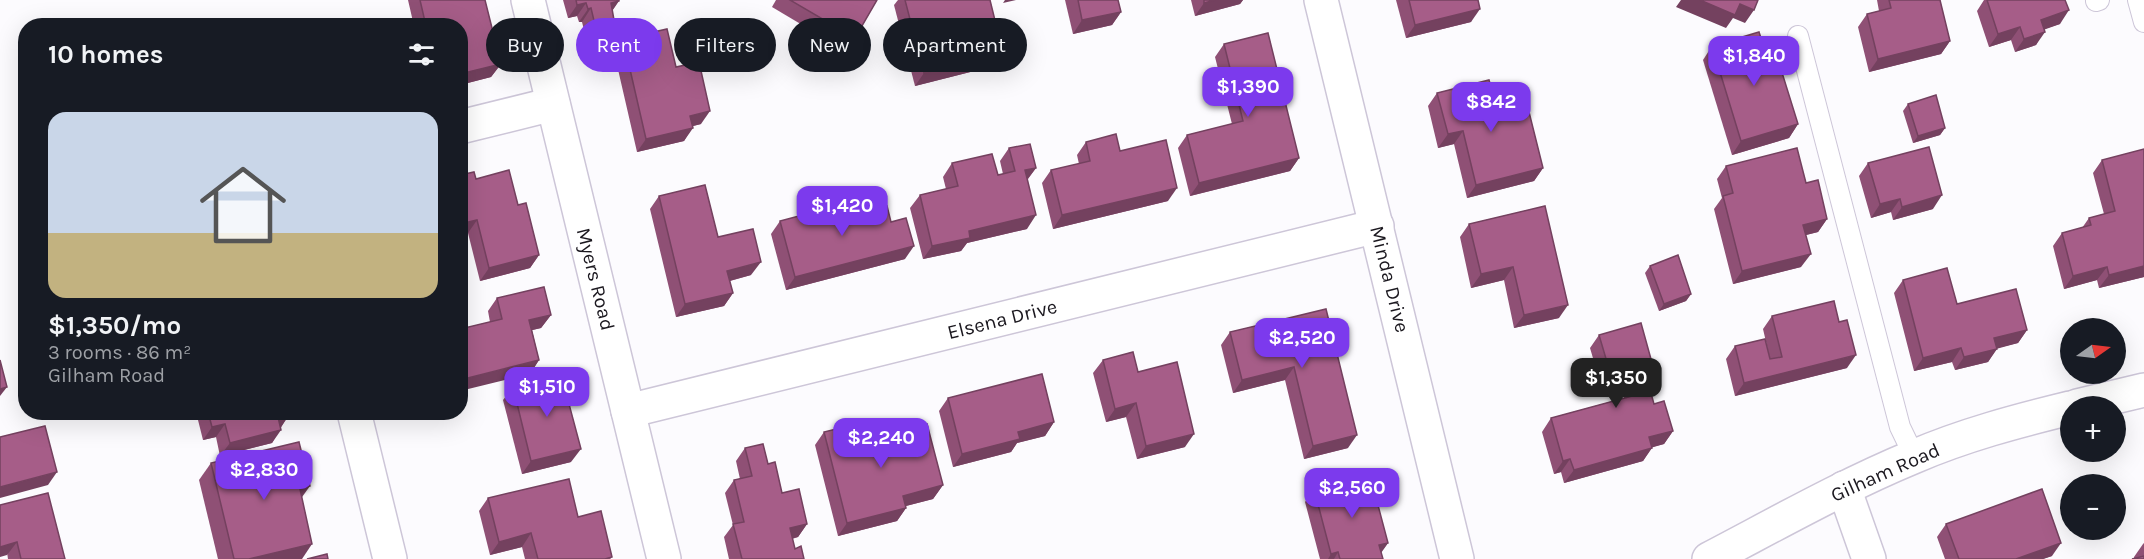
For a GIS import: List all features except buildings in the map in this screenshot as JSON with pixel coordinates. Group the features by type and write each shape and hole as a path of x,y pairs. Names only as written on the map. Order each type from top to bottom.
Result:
{"street":[{"name":"Myers Road","path":"528,0 664,559"},
{"name":"Minda Drive","path":"1321,0 1457,559"},
{"path":"468,125 553,104"},
{"name":"Elsena Drive","path":"628,411 1377,226"},
{"path":"2119,396 2144,390"},
{"name":"Gilham Road","path":"1709,559 1844,488 1914,456 1988,429 2060,411"},
{"path":"356,420 390,559"},
{"path":"1844,488 1869,559"}],"lane":[{"path":"2138,0 2144,22"},
{"path":"1798,36 1900,427 1914,456"}]}
